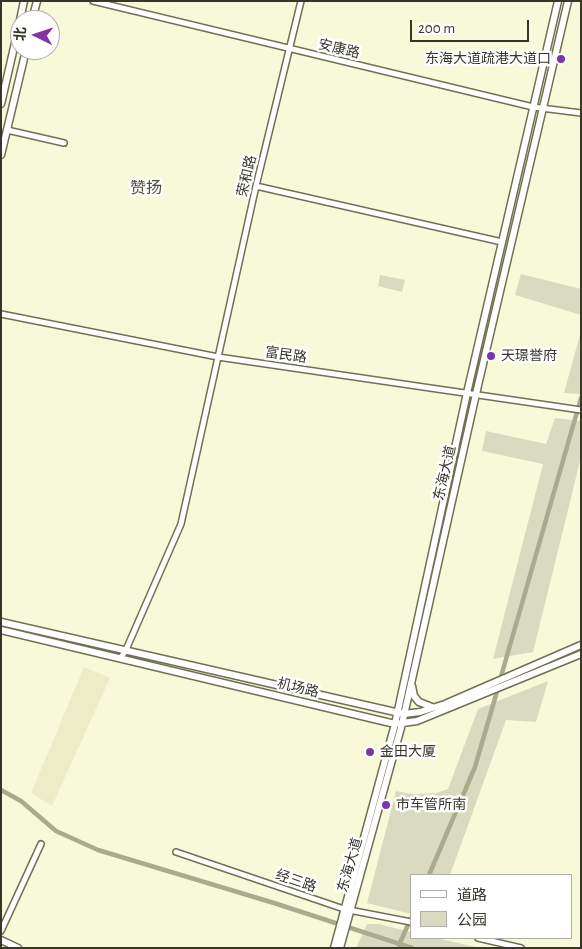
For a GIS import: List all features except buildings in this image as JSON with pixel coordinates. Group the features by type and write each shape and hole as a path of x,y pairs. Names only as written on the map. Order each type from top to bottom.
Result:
{"main road":[{"name":"东海大道","path":"340,948 346,912 399,724 467,393 558,1"},
{"name":"东海大道","path":"400,714 411,682 568,1"},
{"path":"1,104 11,60"},
{"path":"1,155 24,60"},
{"name":"机场路","path":"1,622 400,714 420,712 436,707 581,645"},
{"name":"机场路","path":"1,630 399,724 417,721 581,654"},
{"path":"411,682 414,696 419,702 436,707"},
{"name":"东海大道","path":"334,948 341,934"},
{"path":"1,940 18,948"}],"street":[{"name":"安康路","path":"93,1 533,107 581,113"},
{"name":"荣和路","path":"120,658 125,652 181,524 256,186 301,1"},
{"path":"7,130 64,143"},
{"path":"256,186 502,242"},
{"name":"富民路","path":"1,314 218,357 581,410"},
{"path":"1,931 40,844"},
{"name":"经三路","path":"176,852 346,912 410,922"},
{"path":"482,939 521,948"}],"shaded area":[{"path":"84,667 110,678 52,806 31,793"}],"green space":[{"path":"521,274 581,289 581,315 515,295"},
{"path":"380,275 405,280 402,292 378,286"},
{"path":"581,331 581,394 564,393"},
{"path":"555,418 581,421 581,457 533,652 493,659 543,464 482,451 486,431 546,444"},
{"path":"548,681 536,722 506,720 450,874 410,874 410,914 367,903 396,791 412,794 436,793 448,789 478,709"},
{"path":"367,924 379,924 410,932 410,939 441,939 480,948 356,948"}],"waterway":[{"path":"500,680 581,398"},
{"path":"429,874 475,767 498,688"},
{"path":"1,790 21,801 56,831 98,850 274,903 412,948"},
{"path":"399,945 410,920"}],"place":[{"name":"东海大道疏港大道口","path":"561,59"},
{"name":"天璟誉府","path":"491,356"},
{"name":"金田大厦","path":"370,752"},
{"name":"市车管所南","path":"386,805"}],"district":[{"name":"赞扬","path":"146,188"}]}
